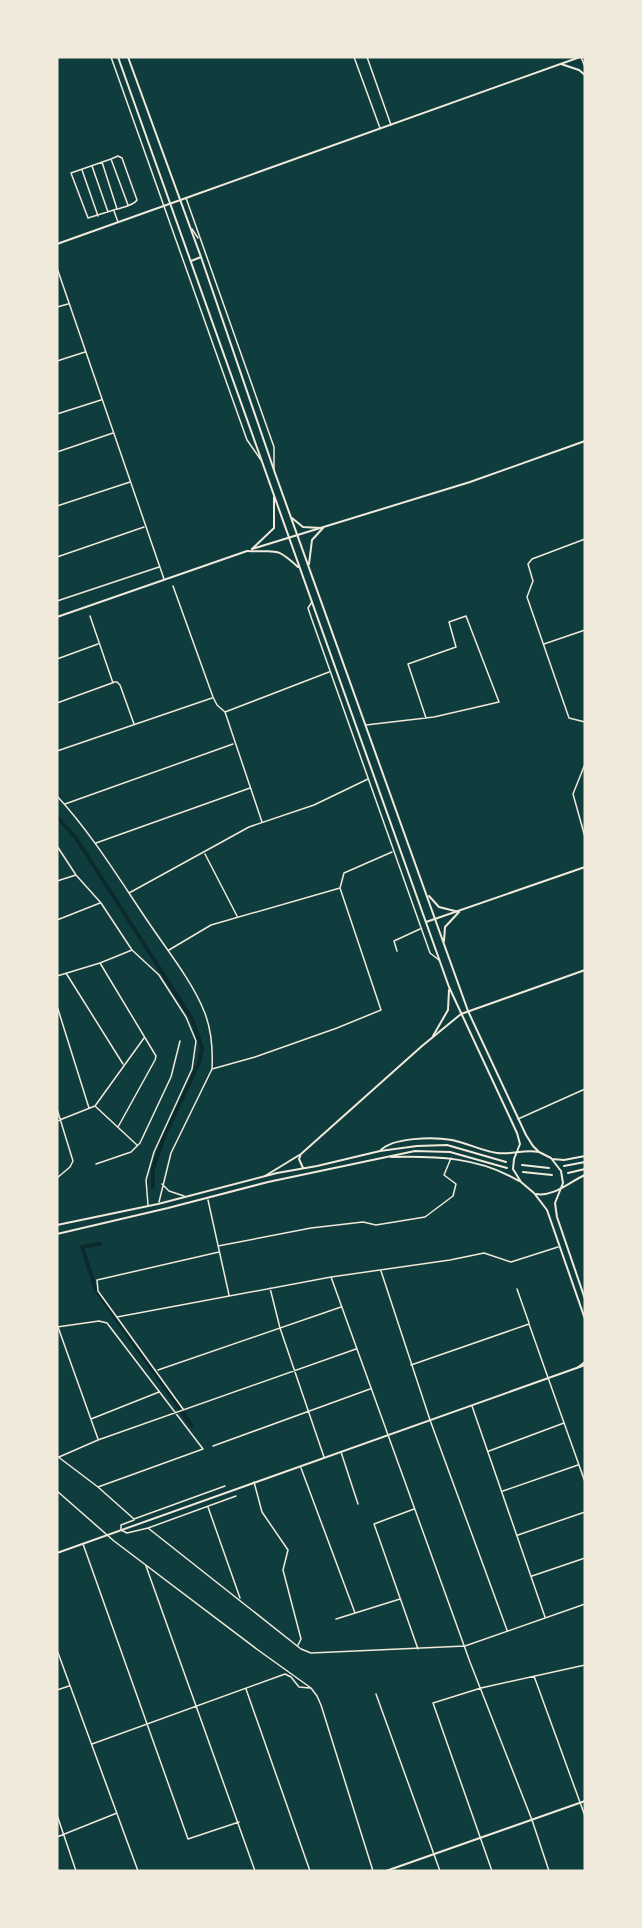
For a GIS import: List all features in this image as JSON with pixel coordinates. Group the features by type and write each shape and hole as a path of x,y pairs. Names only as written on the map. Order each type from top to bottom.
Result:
{"main road":[{"path":"118,57 440,961 461,1014 517,1133 520,1144 515,1154 513,1169 520,1182"},
{"path":"128,57 181,200 274,473 468,1011 532,1146 551,1158 564,1160 585,1156"},
{"path":"57,244 581,57"},
{"path":"561,64 579,70 585,75"},
{"path":"191,261 201,257"},
{"path":"57,617 297,534 470,482 585,441"},
{"path":"252,549 274,528 274,497"},
{"path":"291,517 303,527 322,528"},
{"path":"309,567 312,540 322,528"},
{"path":"247,551 276,550 285,554 299,568"},
{"path":"353,716 362,713"},
{"path":"426,922 585,867"},
{"path":"424,888 436,905 459,912"},
{"path":"445,947 445,927 459,912"},
{"path":"266,1176 301,1154 433,1036 461,1014 585,970"},
{"path":"433,1036 448,1010 450,987"},
{"path":"380,1151 391,1143 436,1139 451,1140 497,1153 515,1154 528,1150 539,1152"},
{"path":"57,1225 159,1204 277,1173 380,1151 426,1145 447,1145 506,1162"},
{"path":"57,1234 268,1182 416,1151 450,1152 507,1168"},
{"path":"301,1154 300,1163 303,1168"},
{"path":"385,1157 462,1159 506,1173 534,1193 547,1210 585,1319"},
{"path":"551,1158 561,1171 563,1179 555,1203 557,1217 585,1299"},
{"path":"564,1166 585,1162"},
{"path":"522,1165 549,1168"},
{"path":"568,1173 585,1168"},
{"path":"523,1172 552,1175"},
{"path":"534,1193 548,1195 585,1175"},
{"path":"57,1552 585,1364"},
{"path":"386,1871 585,1801"}],"street":[{"path":"111,57 247,440 263,463"},
{"path":"354,57 381,129"},
{"path":"366,57 391,126"},
{"path":"581,57 585,67"},
{"path":"118,156 122,158 137,200 135,203 88,218 71,174 102,162 118,156"},
{"path":"111,159 128,205"},
{"path":"102,162 117,209"},
{"path":"92,166 108,212"},
{"path":"82,169 98,216"},
{"path":"186,198 274,447 274,473"},
{"path":"114,210 118,223"},
{"path":"191,229 200,241"},
{"path":"57,268 164,580"},
{"path":"57,307 69,303"},
{"path":"57,361 86,352"},
{"path":"57,414 102,399"},
{"path":"57,452 114,433"},
{"path":"57,506 130,482"},
{"path":"57,557 146,527"},
{"path":"585,539 532,559 528,564 533,581 527,597 569,718 585,722"},
{"path":"57,602 160,567"},
{"path":"173,586 213,697 217,705 225,712 262,822"},
{"path":"312,602 308,608 389,841 430,953 440,961"},
{"path":"90,615 113,682"},
{"path":"366,725 426,718 499,702 466,616 449,622 456,647 408,664 426,718"},
{"path":"543,645 585,630"},
{"path":"57,659 99,643"},
{"path":"225,712 330,672"},
{"path":"57,703 117,682 134,724"},
{"path":"57,751 213,697"},
{"path":"64,804 235,744"},
{"path":"585,764 573,794 585,837"},
{"path":"129,893 249,827 317,804 368,778"},
{"path":"95,843 251,788"},
{"path":"57,796 95,843 168,951 203,1009 212,1039 212,1069 171,1153 159,1204"},
{"path":"389,841 395,839"},
{"path":"57,846 76,875 101,903 132,950 159,975 186,1017 196,1041 192,1069 154,1152 146,1180 148,1206"},
{"path":"212,1069 255,1057 381,1010 340,888 344,873 393,852"},
{"path":"204,853 237,916"},
{"path":"57,881 76,875"},
{"path":"168,951 211,925 340,888"},
{"path":"57,920 101,903"},
{"path":"420,925 426,922"},
{"path":"397,951 394,941 421,929"},
{"path":"57,976 100,963 132,950"},
{"path":"100,963 156,1056 118,1127"},
{"path":"66,973 123,1065"},
{"path":"57,1006 89,1108"},
{"path":"57,1121 95,1106 146,1036"},
{"path":"96,1164 126,1155 137,1146 171,1077 180,1041"},
{"path":"518,1119 585,1089"},
{"path":"95,1106 137,1146"},
{"path":"57,1108 73,1161 70,1167 57,1178"},
{"path":"218,1246 311,1228 363,1222 376,1225 425,1217 453,1196 456,1184 444,1175 451,1158"},
{"path":"162,1184 169,1191 188,1197"},
{"path":"207,1197 229,1295"},
{"path":"117,1317 331,1277 381,1271 484,1253 511,1262 559,1246"},
{"path":"184,1409 98,1292 96,1282 98,1278 219,1252"},
{"path":"381,1271 430,1420 507,1631"},
{"path":"331,1277 549,1871"},
{"path":"270,1288 280,1328 310,1411 324,1458"},
{"path":"517,1289 585,1482"},
{"path":"157,1371 342,1307"},
{"path":"98,1440 58,1327 99,1321 107,1323 203,1449 98,1487"},
{"path":"411,1365 529,1324"},
{"path":"58,1457 98,1440 356,1349"},
{"path":"213,1446 371,1388"},
{"path":"91,1419 159,1392"},
{"path":"472,1405 546,1618"},
{"path":"488,1451 565,1423"},
{"path":"341,1452 358,1504"},
{"path":"58,1457 98,1487 134,1519"},
{"path":"502,1491 579,1465"},
{"path":"300,1466 355,1613"},
{"path":"255,1482 262,1512 288,1550 283,1570 300,1639 297,1645"},
{"path":"225,1486 134,1519 122,1525 121,1530 127,1533 148,1528 236,1496"},
{"path":"57,1491 81,1510 101,1531 311,1688 321,1705 373,1871"},
{"path":"208,1506 241,1599"},
{"path":"415,1509 374,1524 418,1650"},
{"path":"517,1536 585,1512"},
{"path":"148,1528 297,1645 311,1653 418,1650 465,1646 585,1604"},
{"path":"82,1544 188,1839 239,1822"},
{"path":"531,1577 585,1558"},
{"path":"146,1565 255,1871"},
{"path":"336,1619 401,1599"},
{"path":"57,1650 138,1871"},
{"path":"492,1871 433,1703 481,1688 585,1665"},
{"path":"92,1744 285,1674 291,1677 299,1687 311,1688"},
{"path":"534,1675 585,1816"},
{"path":"57,1690 70,1686"},
{"path":"246,1688 310,1871"},
{"path":"376,1695 440,1871"},
{"path":"57,1837 117,1813"},
{"path":"57,1815 76,1871"}],"waterway":[{"path":"57,817 76,838 192,1019 202,1048 199,1063 164,1137 153,1169 153,1187"},
{"path":"100,1244 82,1247 96,1290 192,1426"}]}
